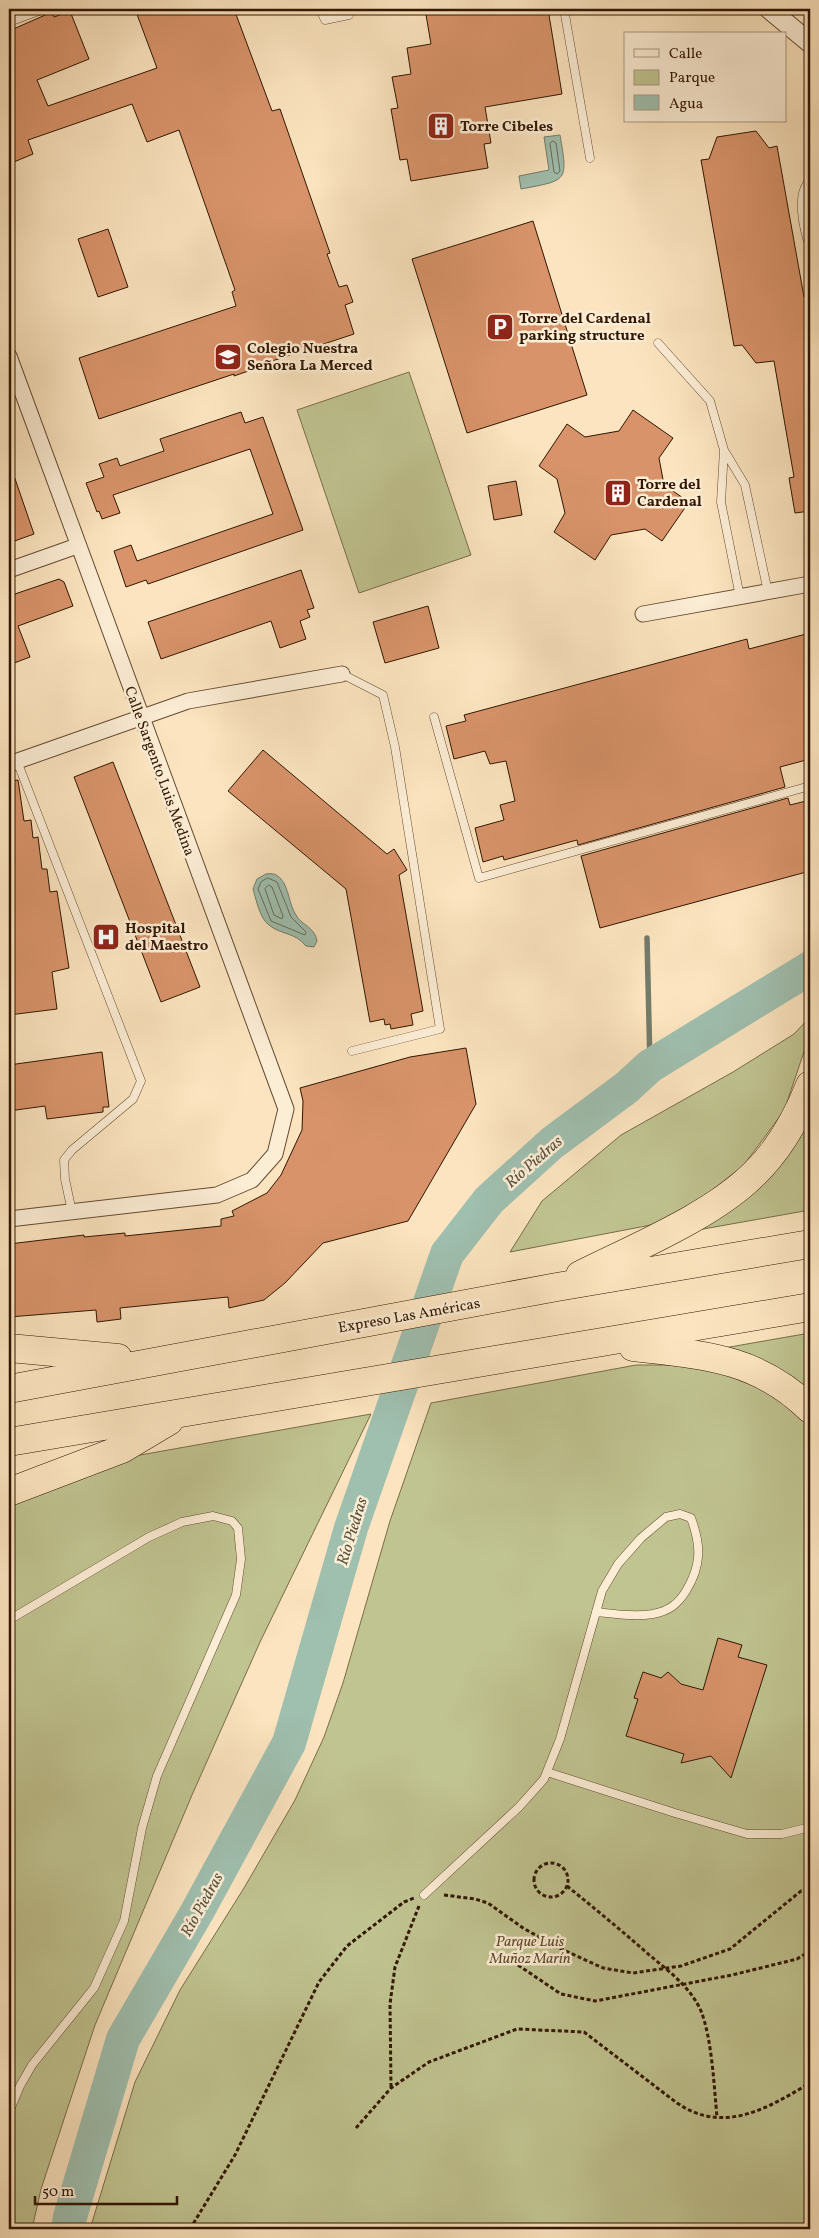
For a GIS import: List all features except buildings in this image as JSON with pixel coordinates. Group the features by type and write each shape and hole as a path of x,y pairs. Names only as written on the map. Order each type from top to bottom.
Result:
{"highway":[{"path":"557,1287 716,1204 754,1174 780,1143 797,1117 810,1085"},
{"name":"Expreso Las Américas","path":"9,1389 150,1361 506,1298 557,1287 810,1244"},
{"path":"9,1442 810,1307"},
{"path":"599,1343 705,1355 741,1365 775,1381 810,1409"},
{"path":"9,1348 150,1361"},
{"path":"9,1492 122,1449 183,1412"}],"street":[{"path":"769,9 810,43"},
{"path":"781,9 810,43"},
{"name":"Calle Sargento Luis Medina","path":"9,356 13,379 286,1109 275,1154 252,1180 217,1195 72,1212"},
{"path":"9,570 77,546"},
{"path":"643,614 810,584"},
{"path":"13,762 140,716 188,701 342,674"},
{"path":"9,1219 72,1212"}],"lane":[{"path":"9,22 44,9"},
{"path":"320,9 325,20 349,15 347,9"},
{"path":"564,9 590,158"},
{"path":"810,181 807,183 802,200 804,231 810,247"},
{"path":"658,342 710,401 724,450 745,485 768,592"},
{"path":"724,450 721,502 740,597"},
{"path":"342,674 383,695 396,756 440,1029 352,1050"},
{"path":"434,717 479,878 810,786"},
{"path":"13,762 141,1081 133,1099 72,1150 64,1160 65,1179 72,1212"},
{"path":"424,1894 519,1807 544,1779 560,1739 596,1612 602,1591 618,1564 641,1538 666,1517 680,1514 691,1518 699,1553 699,1562 697,1572 678,1604 666,1610 627,1616 596,1612"},
{"path":"9,1620 149,1537 182,1522 213,1516 232,1521 238,1528 241,1559 236,1594 157,1776 142,1828 124,1921 94,1988 32,2065 20,2086 9,2112"},
{"path":"547,1772 748,1834 782,1834 810,1827"}],"path":[{"path":"546,1863 557,1864 566,1871 569,1878 568,1886 557,1897 545,1896 534,1886 535,1874 539,1867 546,1863"},
{"path":"568,1886 666,1969 692,1995 701,2012 713,2073 717,2117"},
{"path":"190,2229 235,2155 319,1982 347,1946 404,1902 424,1894 453,1895 488,1903 523,1928 603,1968 626,1973 666,1969 697,1962 730,1949 801,1891 810,1891"},
{"path":"391,2088 390,2004 395,1967 424,1894"},
{"path":"518,1966 561,1994 595,2001 683,1985 797,1959 810,1951"},
{"path":"356,2128 391,2088 429,2062 517,2029 574,2030 584,2032 688,2111 717,2117 738,2116 758,2112 810,2083"},
{"path":"793,2229 810,2223"}],"green space":[{"path":"409,372 471,555 359,593 297,410"},
{"path":"810,1017 810,1034 784,1111 743,1166 685,1211 651,1225 510,1252 542,1201 621,1135 733,1072 794,1034"},
{"path":"810,1109 810,1210 692,1231"},
{"path":"810,1333 810,1394 724,1348"},
{"name":"Parque Luis Muñoz Marín","path":"636,1365 702,1365 776,1395 810,1420 810,2229 90,2229 135,2082 180,1990 244,1888 295,1800 324,1737 343,1683 390,1521 431,1403"},
{"path":"371,1414 260,1642 192,1795 95,2025 41,2189 32,2229 9,2229 9,1500 112,1460"}],"water":[{"path":"560,135 564,162 564,170 561,176 548,183 521,189 519,176 549,170 544,137"},
{"path":"266,874 276,875 284,883 296,915 316,936 317,941 314,947 306,946 297,938 278,931 263,918 253,889 257,879"}],"waterway":[{"path":"647,938 650,1066"},
{"name":"Río Piedras","path":"68,2229 123,2039 197,1912 289,1743 351,1528 447,1254 489,1200 552,1143 626,1088 650,1066 810,968"}],"place":[{"name":"Torre Cibeles","path":"441,126"},
{"name":"Torre del Cardenal parking structure","path":"500,327"},
{"name":"Colegio Nuestra Señora La Merced","path":"228,357"},
{"name":"Torre del Cardenal","path":"618,493"},
{"name":"Hospital del Maestro","path":"106,937"}]}
